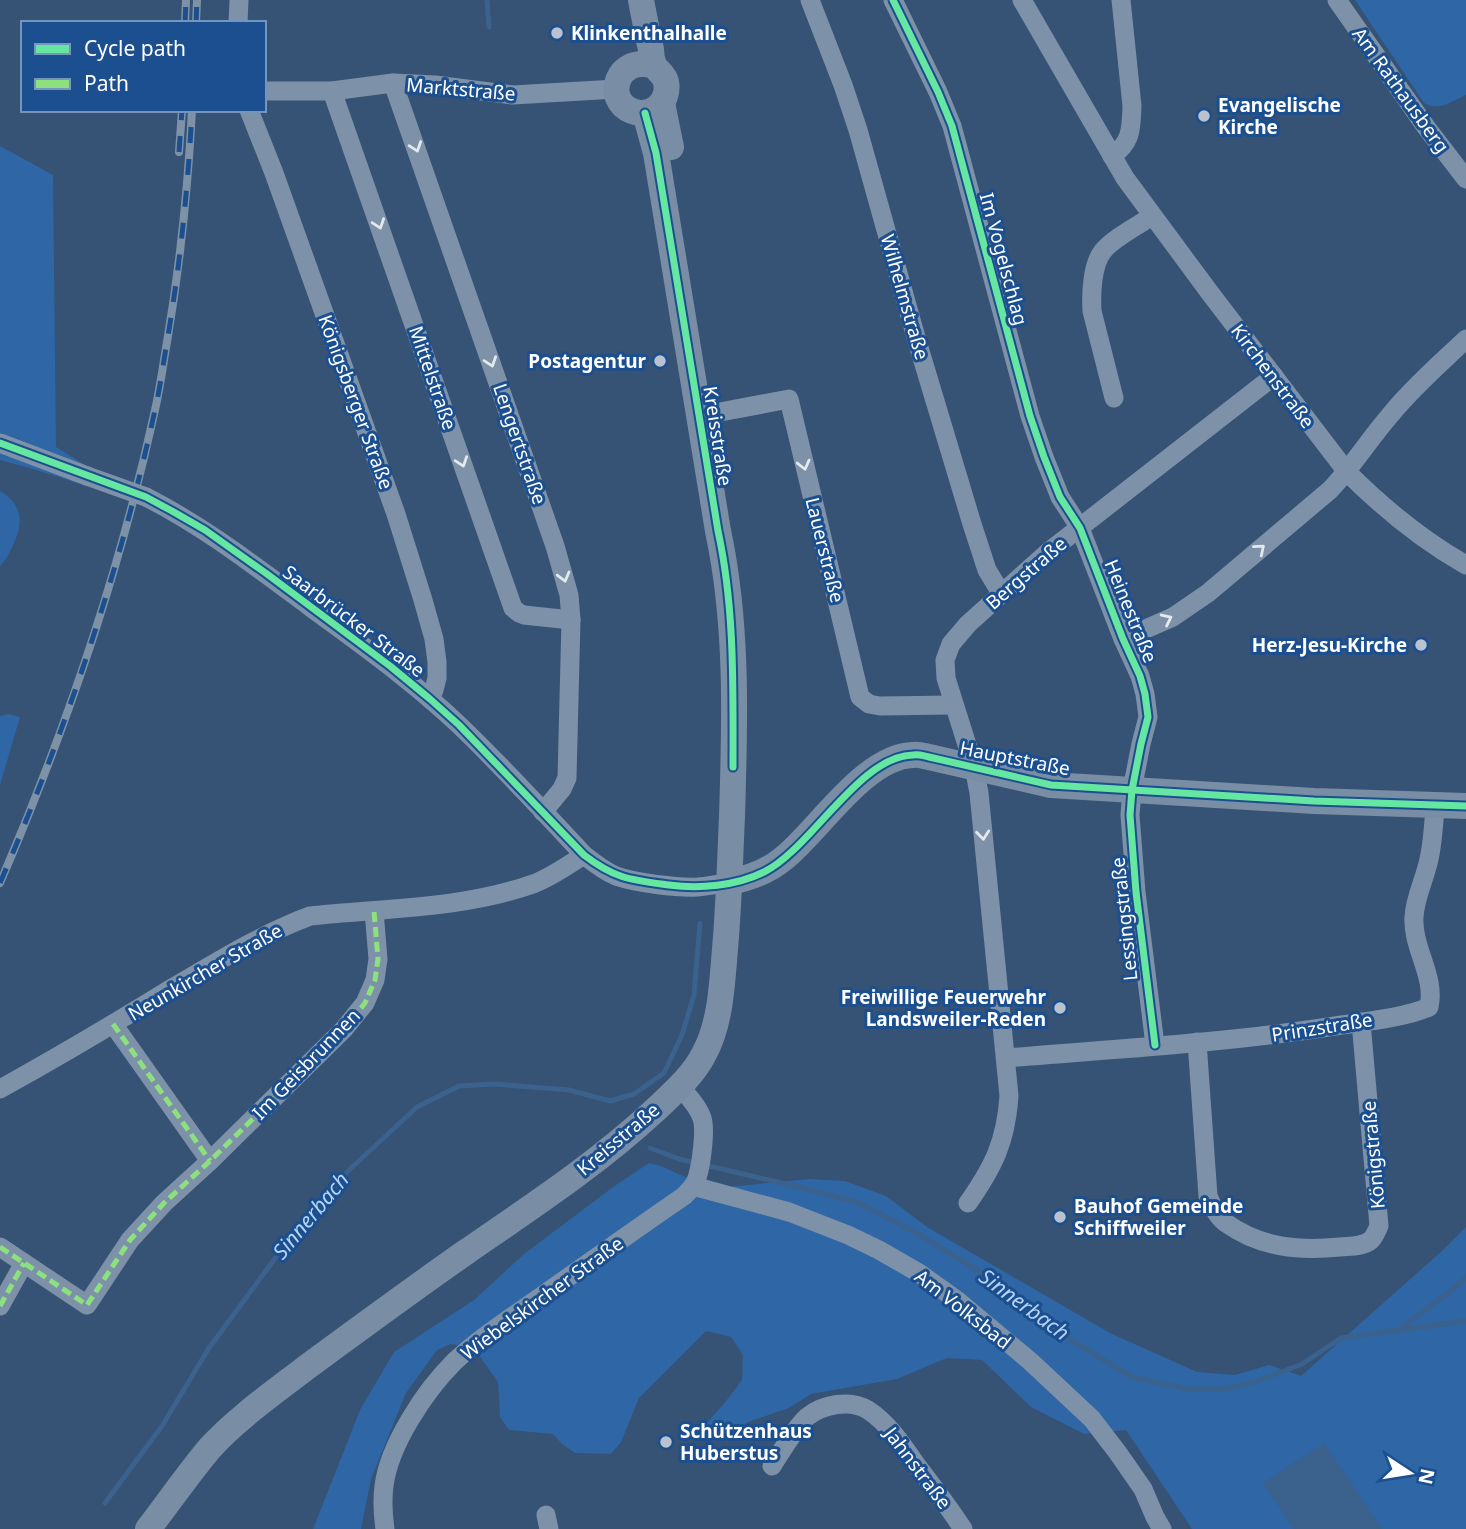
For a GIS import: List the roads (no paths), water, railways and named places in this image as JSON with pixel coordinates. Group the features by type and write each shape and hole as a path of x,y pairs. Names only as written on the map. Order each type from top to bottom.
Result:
{"main road":[{"name":"Kreisstraße","path":"158,1526 211,1447 267,1398 402,1297 591,1165 680,1087 704,1055 714,1029 723,976 730,882 733,671 725,565 728,531 705,415 672,152 653,108 665,97 666,83 664,76 645,65 631,0"},
{"name":"Kreisstraße","path":"641,0 645,65"},
{"path":"645,65 628,67 622,72 616,89 622,104 629,110 636,113 653,108"},
{"name":"Hauptstraße","path":"730,882 749,878 786,858 859,782 883,764 913,754 1051,785 1314,801 1466,806"}],"street":[{"path":"238,21 239,0"},
{"name":"Wilhelmstraße","path":"810,0 851,107 972,524 987,570 1001,593"},
{"name":"Im Vogelschlag","path":"893,0 952,126 1030,416 1060,496 1080,528"},
{"name":"Kirchenstraße","path":"1022,0 1125,178 1347,472 1372,497 1428,542 1465,564"},
{"path":"1112,156 1119,152 1128,140 1132,118 1121,0"},
{"name":"Am Rathausberg","path":"1337,0 1418,116 1466,179"},
{"name":"Marktstraße","path":"266,91 332,91 393,83 435,85 513,96 616,89"},
{"name":"Lengertstraße","path":"393,83 555,547 569,595 571,620 567,778 562,789 543,812"},
{"name":"Mittelstraße","path":"332,91 513,608 524,615 571,620"},
{"name":"Königsberger Straße","path":"250,112 368,435 423,600 434,639 437,662 435,690 430,699"},
{"path":"1114,398 1092,311 1091,298 1097,260 1103,250 1152,216"},
{"path":"1347,472 1396,408 1466,339"},
{"name":"Bergstraße","path":"974,767 946,678 945,660 951,644 968,624 1047,553 1274,376"},
{"name":"Lauerstraße","path":"705,415 789,399 860,697 869,704 880,706 953,705"},
{"name":"Saarbrücker Straße","path":"0,443 146,498 205,530 390,666 430,699 459,725 584,855 600,867 617,876 641,881 697,887 730,882"},
{"name":"Heinestraße","path":"1123,639 1173,617 1208,593 1347,472"},
{"name":"Heinestraße","path":"1080,528 1145,694 1148,717 1132,790"},
{"path":"968,1203 985,1178 1000,1148 1007,1121 1009,1096 979,793 974,767"},
{"name":"Lessingstraße","path":"1132,790 1130,815 1136,892 1155,1045"},
{"name":"Prinzstraße","path":"1006,1058 1253,1038 1420,1012 1429,1007 1432,997 1430,984 1414,931 1414,916 1429,860 1435,805"},
{"name":"Neunkircher Straße","path":"0,1089 206,968 284,926 310,916 476,899 533,884 584,855"},
{"name":"Im Geisbrunnen","path":"0,1247 87,1305 130,1240 164,1203 344,1029 365,1003 375,980 378,959 374,911"},
{"name":"Königstraße","path":"1197,1042 1208,1196 1223,1222 1245,1234 1294,1249 1363,1245 1372,1239 1379,1226 1361,1022"},
{"path":"113,1024 210,1161"},
{"path":"680,1087 697,1107 704,1124 695,1179"},
{"name":"Wiebelskircher Straße","path":"385,1529 384,1485 390,1462 407,1425 427,1395 454,1363 488,1335 684,1196 695,1179"},
{"name":"Am Volksbad","path":"695,1179 848,1235 919,1273 958,1301 1092,1419 1143,1489 1162,1529"},
{"path":"0,1306 24,1263"},
{"name":"Jahnstraße","path":"772,1466 807,1417 823,1408 852,1404 859,1406 881,1420 902,1444 963,1529"}],"waterway":[{"path":"487,0 489,27"},
{"name":"Sinnerbach","path":"105,1503 162,1426 209,1348 290,1238 348,1171 417,1107 459,1086 494,1084 569,1090 610,1101 634,1094 664,1073 682,1035 694,995 700,923"},
{"name":"Sinnerbach","path":"650,1148 679,1159 857,1202 918,1234 985,1275 1063,1335 1132,1377 1187,1389 1223,1389 1252,1383 1302,1364 1341,1338 1466,1321"},
{"path":"1401,1328 1466,1277"}],"railway":[{"path":"185,21 186,0"},
{"path":"196,21 197,0"},
{"path":"179,152 182,112"},
{"path":"0,883 47,768 89,650 141,470 158,393 176,284 192,112"}],"place":[{"name":"Klinkenthalhalle","path":"557,33"},
{"name":"Evangelische Kirche","path":"1204,116"},
{"name":"Postagentur","path":"660,361"},
{"name":"Herz-Jesu-Kirche","path":"1421,645"},
{"name":"Freiwillige Feuerwehr Landsweiler-Reden","path":"1060,1008"},
{"name":"Bauhof Gemeinde Schiffweiler","path":"1060,1217"},
{"name":"Schützenhaus Huberstus","path":"666,1442"}]}
